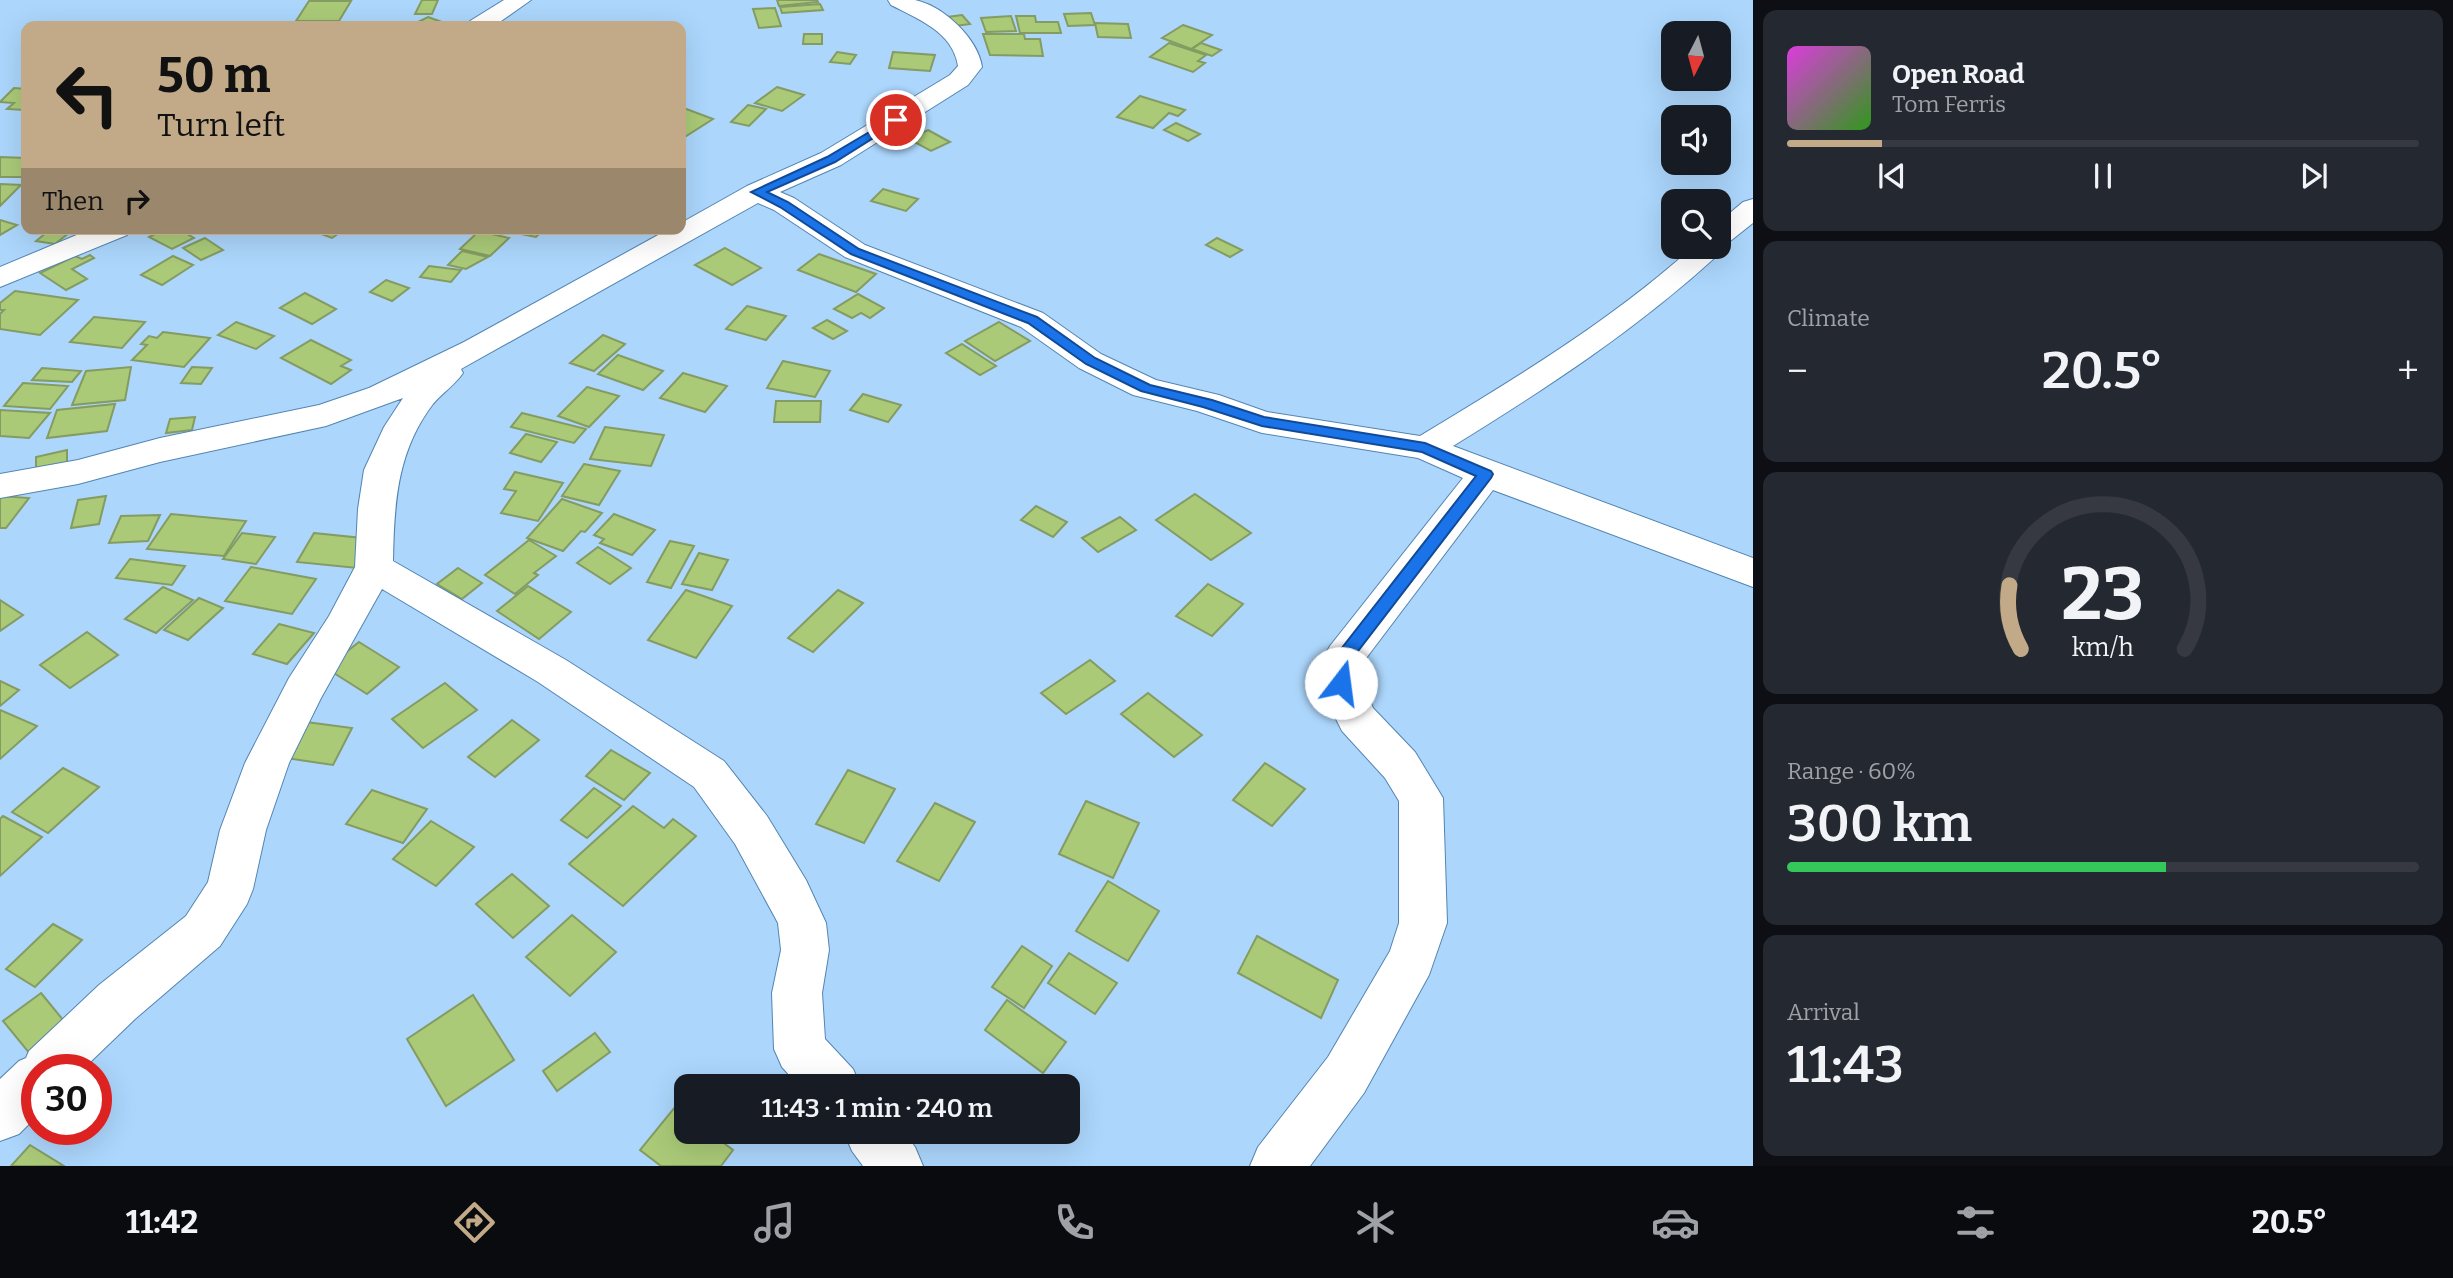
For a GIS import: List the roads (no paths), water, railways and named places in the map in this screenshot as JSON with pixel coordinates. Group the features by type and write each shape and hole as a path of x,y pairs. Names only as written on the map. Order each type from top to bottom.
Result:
{"street":[{"path":"486,21 520,0"},
{"path":"686,232 757,192 831,159 959,80 970,67 971,54 960,39 937,21 899,0"},
{"path":"757,192 784,204 855,251 1032,320 1090,361 1145,388 1207,403 1262,422 1425,447 1486,474 1753,573"},
{"path":"1731,227 1753,208"},
{"path":"0,278 103,235"},
{"path":"0,486 78,472 160,450 326,415 381,396 475,349 680,235"},
{"path":"1425,447 1530,384 1657,294 1696,259"},
{"path":"63,1054 117,1002 203,931 230,889 243,830 267,763 304,690 344,625 374,567 376,509 382,470 401,427 422,395 475,349"},
{"path":"1277,1166 1346,1075 1412,959 1423,923 1421,797 1400,765 1357,719 1341,683 1344,657 1486,474"},
{"path":"374,567 552,671 709,774 751,830 802,923 805,950 797,993 800,1049 823,1074"},
{"path":"0,1115 21,1095"},
{"path":"880,1144 896,1166"}]}
